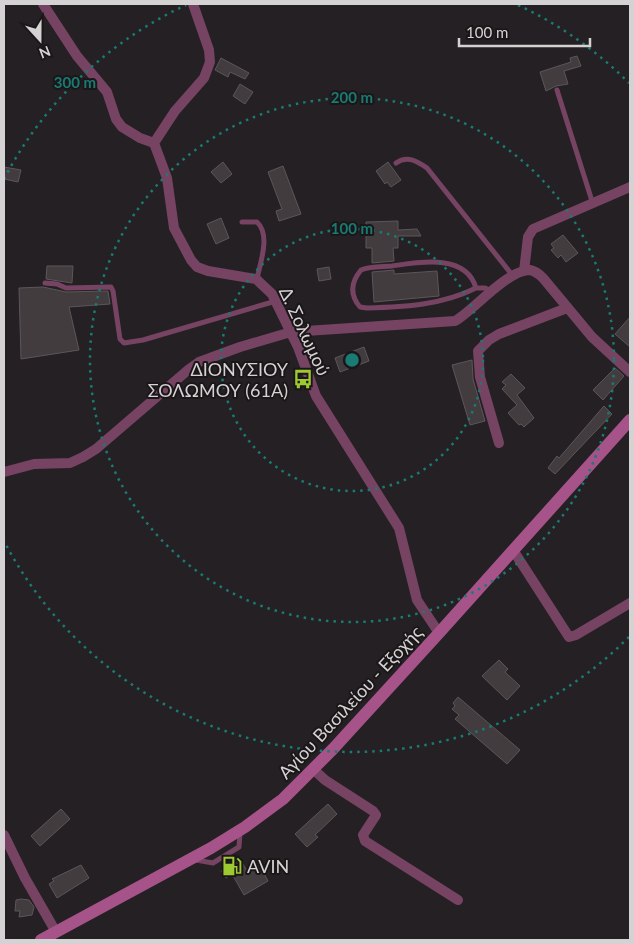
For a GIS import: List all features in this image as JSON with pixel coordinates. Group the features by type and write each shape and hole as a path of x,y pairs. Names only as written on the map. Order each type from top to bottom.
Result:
{"main road":[{"name":"Αγίου Βασιλείου - Εξοχής","path":"49,937 240,831 283,799 439,633 630,420"}],"street":[{"path":"43,4 78,56 108,92 116,119 122,127 140,138 154,143 175,111 204,78 210,62 209,50 193,4"},
{"name":"Δ. Σολωμού","path":"154,143 167,178 174,228 191,260 197,267 208,272 256,279 266,286 276,301 291,332 316,396 399,528 417,600 439,633"},
{"path":"524,271 528,237 533,228 592,201 630,187"},
{"path":"4,472 34,464 70,463 82,458 96,450 135,414 199,362 291,332 455,321 466,315 490,291 513,276 530,270 543,278 592,337 630,372"},
{"path":"500,443 480,377 478,351 489,340 499,334 567,308"},
{"path":"513,550 569,637 576,635 630,602"},
{"path":"313,769 325,780 373,810 376,815 363,835 365,841 458,900"},
{"path":"4,836 25,878 49,937"}],"lane":[{"path":"557,90 592,201"},
{"path":"396,162 411,159 427,168 513,276"},
{"path":"242,222 257,222 263,230 261,262 256,279"},
{"path":"476,288 473,280 459,268 437,261 361,270 353,281 352,292 360,307 368,308 435,303 476,288 485,288 490,291"},
{"path":"45,283 56,284 66,288 110,287 113,291 120,338 124,343 143,340 276,301"}],"building":[{"path":"577,56 581,66 564,71 568,84 556,86 546,91 540,72 571,62 570,58"},
{"path":"221,58 249,73 245,79 230,72 228,77 215,70"},
{"path":"240,84 253,92 245,104 233,96"},
{"path":"223,162 232,174 221,183 211,172"},
{"path":"388,162 401,180 391,187 387,182 385,184 376,171"},
{"path":"283,166 301,214 279,221 276,211 282,209 268,172"},
{"path":"4,167 21,170 18,182 4,179"},
{"path":"221,218 229,238 216,244 207,224"},
{"path":"398,221 398,230 417,229 421,236 398,236 398,248 393,248 394,261 372,263 372,248 366,248 366,222"},
{"path":"563,235 578,253 566,262 561,255 558,258 551,250 554,248 551,244"},
{"path":"47,266 73,266 72,283 46,279"},
{"path":"329,267 331,279 319,281 317,269"},
{"path":"394,270 394,274 437,271 439,296 374,302 372,272"},
{"path":"43,287 66,292 108,291 110,304 69,307 79,350 21,359 19,288"},
{"path":"630,317 630,347 615,334"},
{"path":"364,347 369,361 340,372 335,358"},
{"path":"472,360 473,379 485,421 470,425 452,365"},
{"path":"615,368 624,376 603,400 593,390"},
{"path":"511,374 525,388 517,395 534,418 524,427 521,424 519,425 508,413 517,405 502,389 506,385 502,382"},
{"path":"604,406 612,414 555,474 548,468"},
{"path":"499,660 508,669 505,672 520,686 507,700 482,676"},
{"path":"458,697 520,750 507,764 455,719 459,715 452,709 455,706 453,703"},
{"path":"328,804 337,814 315,835 318,837 307,847 295,834"},
{"path":"61,809 70,819 40,846 31,836"},
{"path":"240,859 247,871 259,864 268,881 244,895 232,874 226,878 221,871"},
{"path":"81,865 89,878 57,898 49,884 54,881 52,879"},
{"path":"16,900 29,900 34,907 32,915 19,917 20,911 15,911"}],"place":[{"name":"ΔΙΟΝΥΣΙΟΥ ΣΟΛΩΜΟΥ (61Α)","path":"303,379"},
{"name":"AVIN","path":"232,866"}]}
